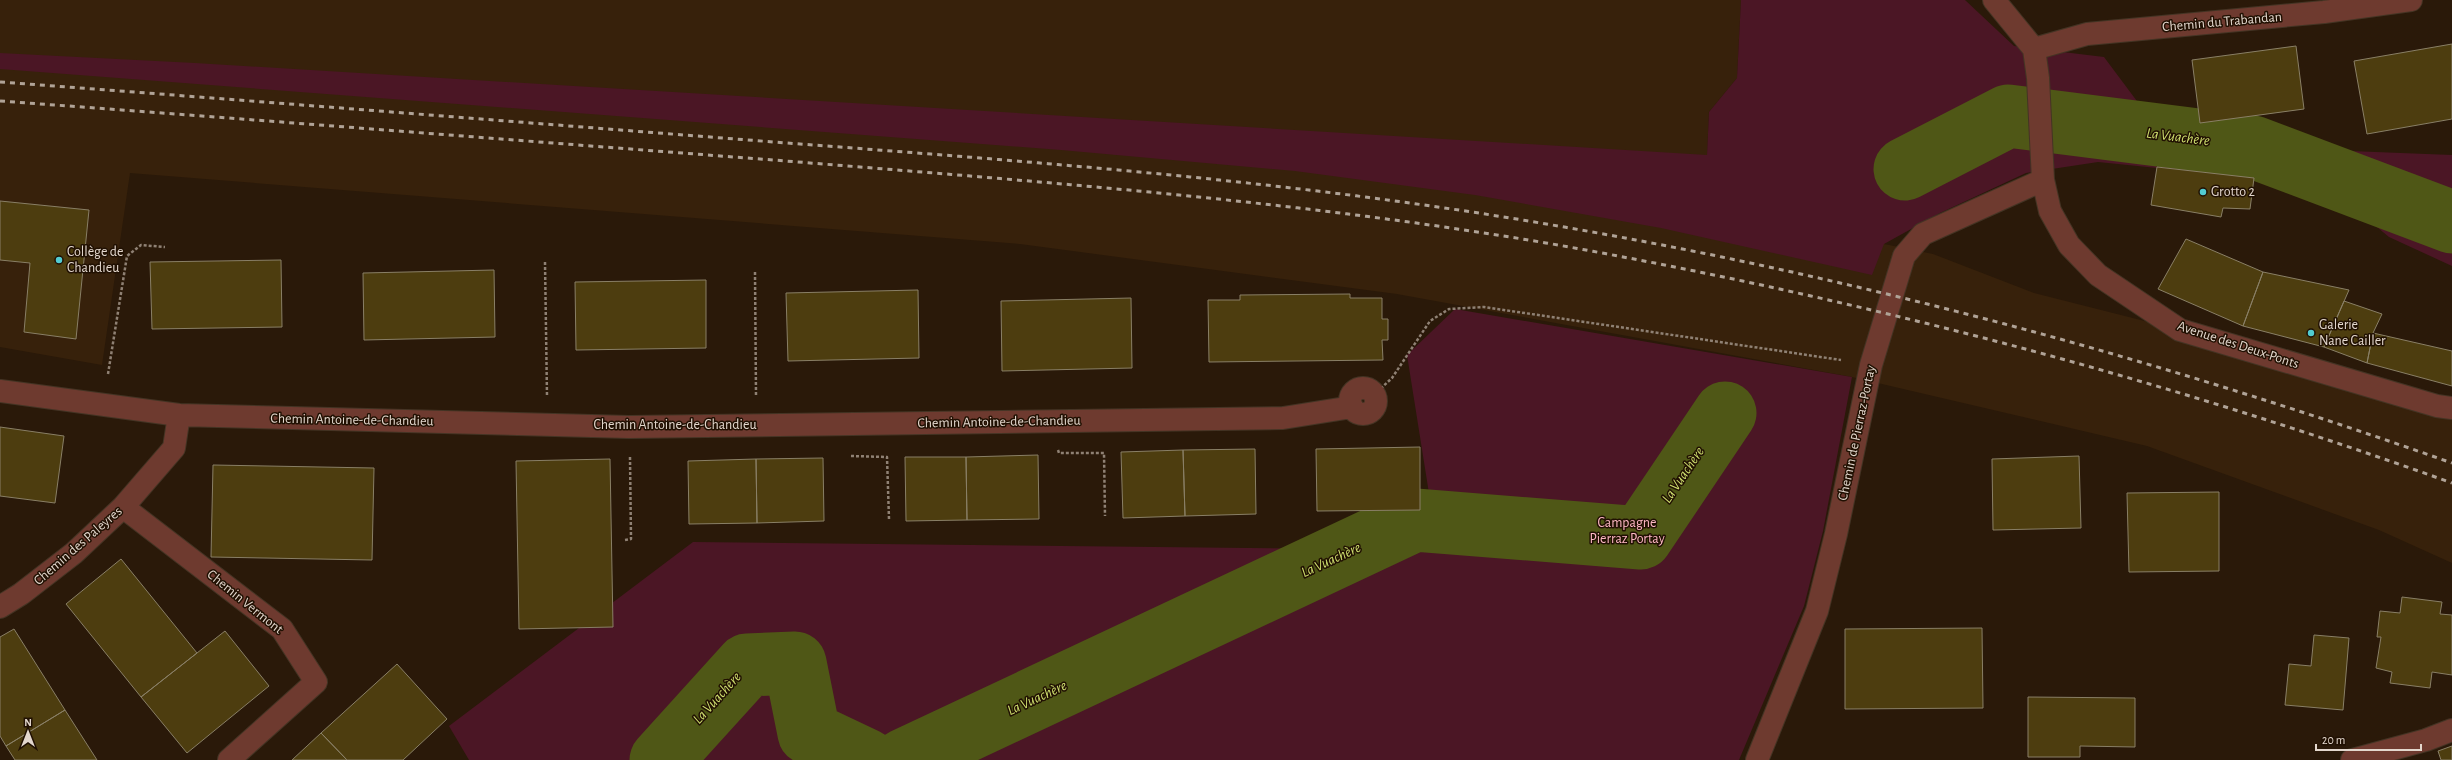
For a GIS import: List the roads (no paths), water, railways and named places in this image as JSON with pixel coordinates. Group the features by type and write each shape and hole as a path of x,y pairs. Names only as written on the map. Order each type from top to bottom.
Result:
{"street":[{"path":"1994,0 2034,49 2038,78 2043,180"},
{"name":"Chemin du Trabandan","path":"2034,49 2087,34 2324,12 2411,0"},
{"name":"Chemin de Pierraz-Portay","path":"1757,760 1816,611 1836,534 1871,365 1904,256 1923,234 2043,180"},
{"name":"Avenue des Deux-Ponts","path":"2043,180 2050,211 2069,245 2098,275 2180,330 2452,408"},
{"name":"Chemin Antoine-de-Chandieu","path":"0,391 178,415 629,426 1283,418 1352,407 1358,413 1366,414 1374,410 1377,402 1375,394"},
{"name":"Chemin des Paleyres","path":"0,607 21,594 74,554 123,508 174,448 178,415"},
{"name":"Chemin Vermont","path":"123,508 282,629 316,682 229,760"},
{"path":"2352,760 2426,740 2452,730"}],"waterway":[{"name":"La Vuachère","path":"1905,169 2008,116 2253,147 2452,222"},
{"name":"La Vuachère","path":"904,760 1415,520 1641,538 1725,413"},
{"name":"La Vuachère","path":"661,760 747,665 795,663 809,733 866,760"}],"railway":[{"path":"0,82 1069,166 1265,185 1460,210 1672,247 1785,270 2010,325 2121,356 2232,390 2343,425 2452,463"},
{"path":"0,101 786,161 1076,185 1173,194 1366,216 1462,230 1558,245 1672,266 1898,316 2010,345 2232,409 2343,445 2452,483"}],"place":[{"name":"Grotto 2","path":"2203,192"},
{"name":"Collège de Chandieu","path":"59,260"},
{"name":"Galerie Nane Cailler","path":"2311,333"}],"park label":[{"name":"Campagne Pierraz Portay","path":"1627,532"}]}
